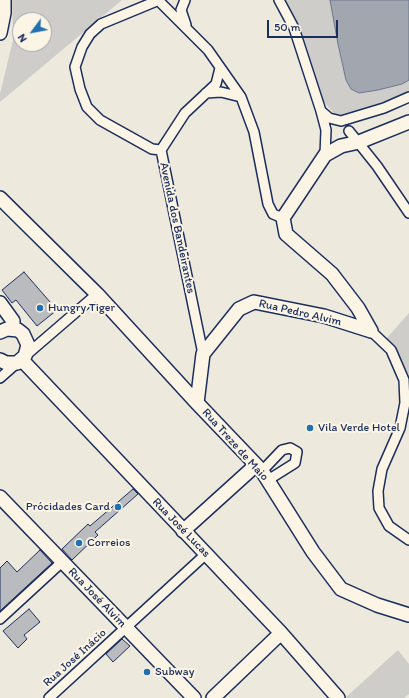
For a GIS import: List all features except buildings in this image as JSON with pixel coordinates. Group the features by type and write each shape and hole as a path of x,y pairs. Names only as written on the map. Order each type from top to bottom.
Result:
{"main road":[{"path":"0,33 4,13 4,0"},
{"path":"371,331 358,308 332,274 286,234 283,218 325,155 341,146 359,142 409,122"},
{"name":"Rua Treze de Maio","path":"0,198 97,294 262,472 312,552 341,589 377,605 409,615"},
{"name":"Rua Pedro Alvim","path":"203,354 239,309 254,302 272,304 324,316 371,331"},
{"path":"0,303 13,321 12,331 28,345 21,359 6,363 0,360"},
{"name":"Avenida dos Bandeirantes","path":"197,403 203,354"},
{"name":"Rua José Lucas","path":"21,359 281,633 338,698"},
{"path":"183,531 262,472"},
{"name":"Rua José Alvim","path":"0,497 194,698"},
{"path":"213,698 281,633"}],"street":[{"path":"159,0 208,50 240,97 254,132 268,204 273,214 283,218"},
{"name":"Avenida dos Bandeirantes","path":"159,0 101,24 90,34 82,47 75,67 80,89 87,107 100,120 152,149 161,150 203,354"},
{"path":"185,0 181,10 187,27"},
{"path":"279,0 294,28 326,130 325,155"},
{"path":"161,150 185,113 216,84 220,68"},
{"path":"206,93 222,92 240,97"},
{"path":"329,118 341,121 351,120 409,97"},
{"path":"320,111 349,131 359,142 409,213"},
{"path":"349,131 359,134 368,133 409,115"},
{"path":"0,378 97,294"},
{"path":"12,331 35,338 50,334"},
{"path":"371,331 391,350 404,380 405,403 400,428 382,469 378,491 379,508 389,526 409,540"},
{"name":"Rua José Inácio","path":"49,698 206,554"},
{"path":"0,619 62,562"}],"shaded area":[{"path":"12,0 122,0 0,102 0,94 12,44 12,52 52,52 52,12 12,12"},
{"path":"284,0 409,0 409,96 386,104 339,115 339,120 315,91"},
{"path":"330,0 409,0 409,80 402,84 359,93 351,89 346,80"},
{"path":"409,313 409,401 395,348 386,339"},
{"path":"398,650 409,664 409,694 404,698 345,698"}],"place":[{"name":"Hungry Tiger","path":"40,308"},
{"name":"Vila Verde Hotel","path":"310,428"},
{"name":"Prócidades Card","path":"118,507"},
{"name":"Correios","path":"79,543"},
{"name":"Subway","path":"147,672"}]}
